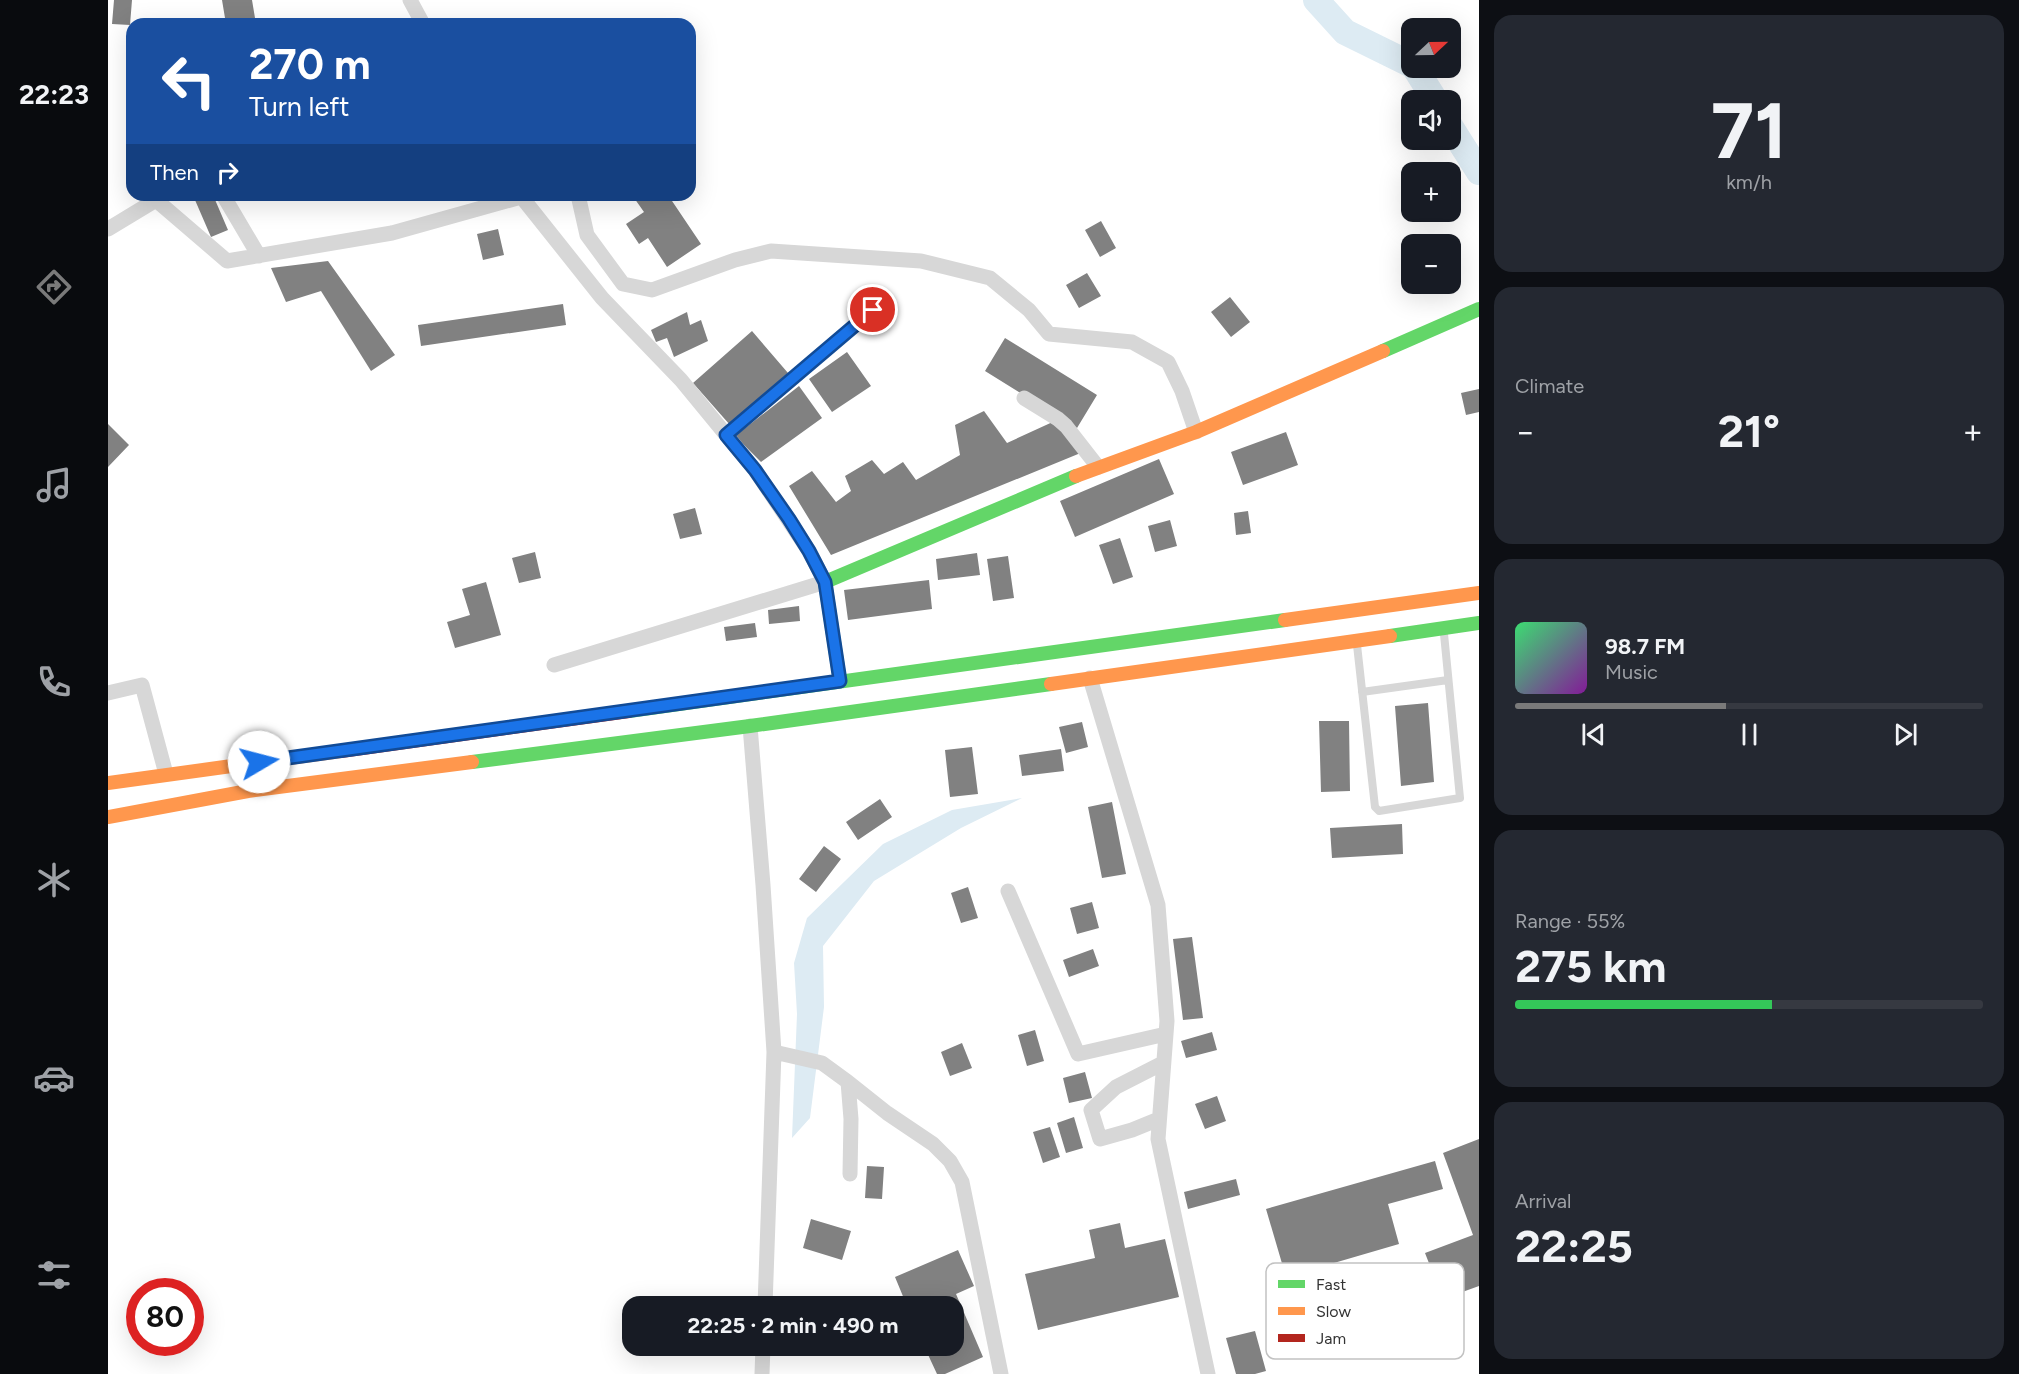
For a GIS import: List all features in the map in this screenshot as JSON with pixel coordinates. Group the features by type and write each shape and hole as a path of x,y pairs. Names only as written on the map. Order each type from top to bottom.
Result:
{"main road":[{"path":"840,681 825,582 1098,467 1196,432 1479,309"},
{"path":"108,783 1479,593"},
{"path":"108,817 248,791 750,726 1479,622"}],"street":[{"path":"410,0 420,18"},
{"path":"108,228 154,201"},
{"path":"157,201 227,261 392,233 505,201"},
{"path":"227,201 259,256"},
{"path":"527,201 602,298 681,380 755,470 789,519 825,582 554,665"},
{"path":"579,201 587,235 623,285 652,290 735,260 771,251 921,261 990,278 1029,310 1049,334 1132,342 1168,362 1182,392 1196,432"},
{"path":"1024,398 1058,419 1098,467"},
{"path":"1090,678 1158,905 1167,1022 1158,1139 1208,1374"},
{"path":"108,693 142,685 166,774"},
{"path":"750,726 781,1054 766,1296"},
{"path":"1008,891 1078,1054 1166,1034"},
{"path":"781,1054 822,1063 887,1113 933,1144 950,1161 962,1182 1001,1374"},
{"path":"1159,1119 1100,1139 1091,1110 1116,1087 1163,1063"},
{"path":"848,1083 851,1119 850,1174"},
{"path":"762,1374 763,1356"}],"lane":[{"path":"726,435 873,310"},
{"path":"1356,640 1376,809 1379,811 1458,800 1461,797 1443,627"},
{"path":"1362,692 1448,680"}],"shaded area":[{"path":"1022,798 961,828 874,881 823,946 824,1007 810,1118 792,1138 797,1014 794,963 807,918 883,844 952,810"}],"building":[{"path":"114,0 132,0 131,18 126,18 126,25 112,24"},
{"path":"222,0 252,0 255,18 225,18"},
{"path":"195,201 216,201 228,230 211,237"},
{"path":"636,201 672,201 701,244 667,267 648,238 639,244 626,224 644,212"},
{"path":"1101,221 1116,248 1100,257 1085,230"},
{"path":"498,229 504,255 483,260 477,234"},
{"path":"328,261 395,355 371,371 321,291 286,302 271,268"},
{"path":"1087,273 1101,296 1079,308 1066,285"},
{"path":"1230,297 1250,322 1231,337 1211,312"},
{"path":"563,304 566,325 421,346 418,325"},
{"path":"687,312 690,325 701,320 708,341 674,357 667,338 656,342 651,330"},
{"path":"752,331 788,373 730,425 693,383"},
{"path":"1005,338 1097,395 1077,428 985,371"},
{"path":"847,352 871,386 832,412 809,379"},
{"path":"799,386 822,418 761,462 735,436"},
{"path":"1479,389 1479,412 1466,415 1461,393"},
{"path":"984,411 1007,443 1057,420 1083,452 831,555 789,486 812,471 836,502 851,491 845,476 872,460 884,474 903,462 916,480 960,455 955,425"},
{"path":"108,424 129,445 108,467"},
{"path":"1286,432 1298,465 1243,485 1231,452"},
{"path":"1159,459 1174,494 1075,537 1060,501"},
{"path":"695,508 702,534 680,539 673,514"},
{"path":"1248,511 1251,533 1236,535 1234,513"},
{"path":"1170,520 1177,546 1155,552 1148,526"},
{"path":"1120,538 1133,577 1113,584 1099,545"},
{"path":"535,552 541,578 519,583 512,558"},
{"path":"977,553 980,575 938,580 936,559"},
{"path":"1008,556 1014,598 993,601 987,559"},
{"path":"929,580 932,609 848,620 844,590"},
{"path":"486,582 501,635 455,648 447,622 470,615 462,589"},
{"path":"799,606 800,621 769,624 768,610"},
{"path":"755,623 757,637 726,641 724,627"},
{"path":"1428,703 1434,782 1401,786 1395,706"},
{"path":"1319,721 1349,721 1350,791 1321,792"},
{"path":"1082,722 1088,747 1066,753 1059,727"},
{"path":"972,747 978,794 950,797 945,750"},
{"path":"1061,749 1064,771 1022,776 1019,755"},
{"path":"880,799 892,817 858,840 846,822"},
{"path":"1112,802 1126,874 1102,878 1088,807"},
{"path":"1402,824 1403,854 1332,858 1330,828"},
{"path":"824,846 841,859 816,892 799,879"},
{"path":"968,887 978,918 961,923 951,893"},
{"path":"1092,902 1099,928 1077,934 1070,908"},
{"path":"1192,937 1203,1018 1183,1020 1173,939"},
{"path":"1093,949 1099,966 1069,977 1063,960"},
{"path":"1035,1030 1044,1061 1027,1066 1018,1035"},
{"path":"1212,1032 1217,1050 1186,1058 1181,1041"},
{"path":"962,1043 972,1068 950,1076 941,1052"},
{"path":"1085,1072 1092,1098 1069,1103 1063,1078"},
{"path":"1217,1096 1226,1121 1205,1129 1195,1104"},
{"path":"1074,1117 1083,1148 1066,1153 1057,1123"},
{"path":"1050,1127 1060,1157 1043,1163 1033,1132"},
{"path":"1479,1139 1479,1286 1464,1291 1464,1263 1429,1263 1425,1253 1473,1235 1443,1153"},
{"path":"1435,1161 1443,1189 1388,1204 1399,1244 1334,1263 1282,1263 1266,1209"},
{"path":"867,1166 884,1167 882,1199 865,1198"},
{"path":"1236,1179 1240,1195 1188,1209 1184,1192"},
{"path":"811,1219 851,1231 842,1260 803,1248"},
{"path":"1120,1223 1125,1248 1165,1239 1179,1297 1038,1330 1025,1274 1095,1258 1089,1230"},
{"path":"958,1250 974,1286 956,1294 957,1296 903,1296 895,1277"},
{"path":"964,1313 983,1357 945,1374 937,1374 929,1356 964,1356"},
{"path":"1255,1331 1266,1371 1255,1374 1236,1374 1226,1338"}],"waterway":[{"path":"1316,0 1345,32 1401,60"},
{"path":"1421,78 1429,90"},
{"path":"1461,143 1479,172"}],"traffic: fast":[{"path":"1383,351 1479,309"},
{"path":"840,681 825,582 1076,476"},
{"path":"629,711 1285,620"},
{"path":"1390,636 1479,623"},
{"path":"472,762 1051,684"}],"traffic: slow":[{"path":"1076,476 1196,432 1383,351"},
{"path":"1285,620 1479,593"},
{"path":"1051,684 1390,636"},
{"path":"108,783 341,751"},
{"path":"108,817 248,791 472,762"}],"traffic: jam":[{"path":"341,751 629,711"}],"route":[{"path":"259,762 840,681 825,582 789,519 755,470 726,435 873,310"}]}
